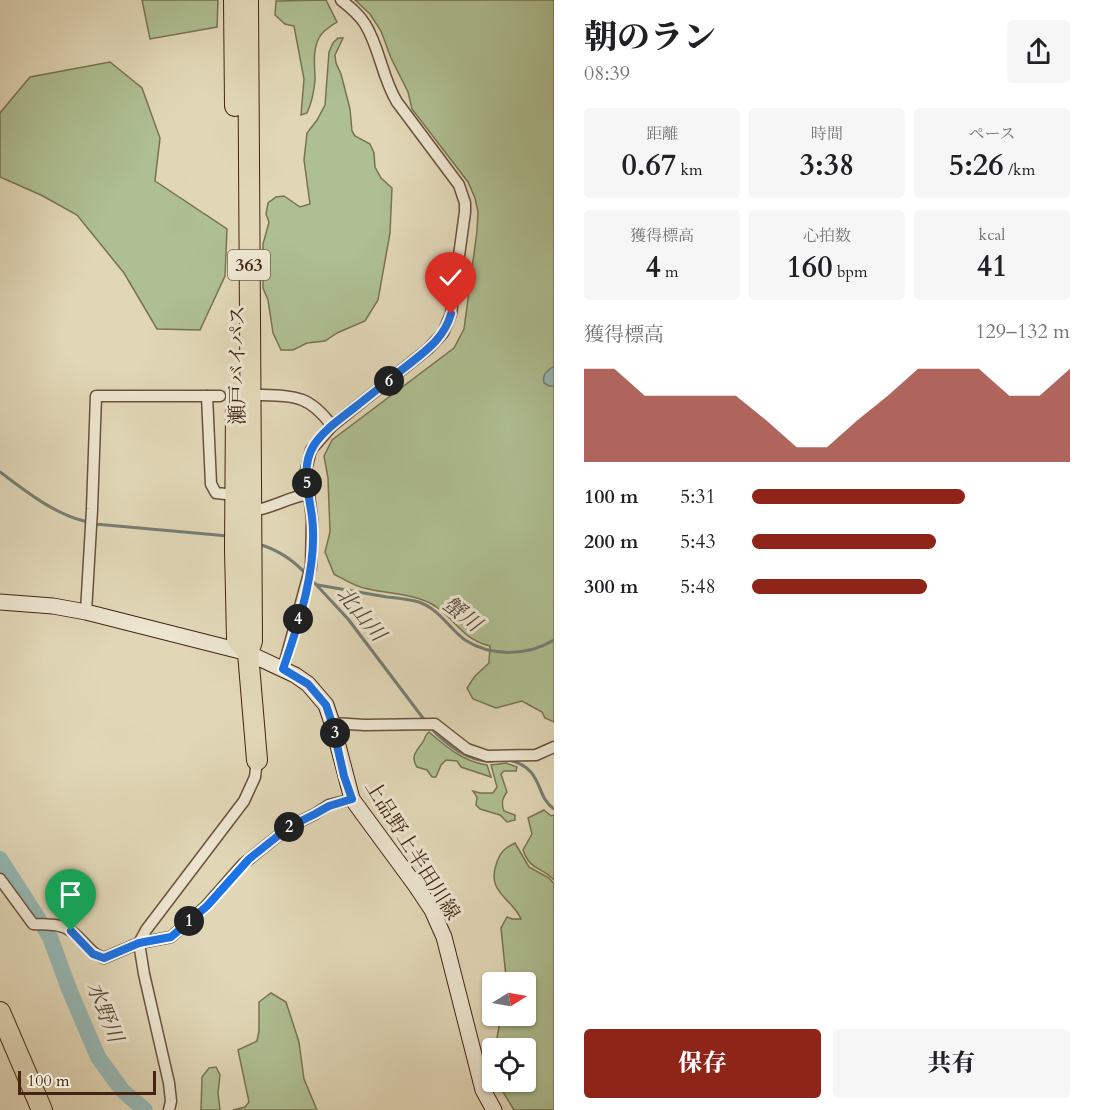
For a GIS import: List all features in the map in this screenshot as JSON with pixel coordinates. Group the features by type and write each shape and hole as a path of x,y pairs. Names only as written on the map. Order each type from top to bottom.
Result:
{"highway":[{"name":"瀬戸バイパス","path":"234,0 236,495 246,522"},
{"name":"瀬戸バイパス","path":"248,0 244,552 252,641 248,654 257,760"},
{"path":"3,1025 42,1110"}],"street":[{"path":"283,669 308,585 311,566 313,527 306,470 307,460 316,442 332,426 428,350 443,333 451,314 465,212 465,203 459,185 389,89 364,22 341,0"},
{"path":"261,395 301,398 317,408 332,426"},
{"path":"86,612 96,396 220,396"},
{"path":"207,396 212,488 216,493 222,495 236,495"},
{"path":"246,522 264,510 294,496 309,494"},
{"name":"上品野上半田川線","path":"0,602 53,606 86,612 248,654 283,669 308,684 326,705 352,799 416,886 432,910 444,937 483,1090 494,1110"},
{"path":"332,723 435,724 467,749 488,756 536,755 554,747"},
{"path":"169,1110 171,1101 169,1083 139,943 146,930 244,801 255,777 257,760"},
{"path":"0,879 33,924 58,925 71,931 93,954 104,958 139,943 171,937 207,906 249,859 289,827 329,806 352,799"}],"green space":[{"path":"142,0 218,0 217,27 150,39"},
{"path":"326,0 337,22 320,35 315,53 315,80 312,97 307,113 301,115 304,79 294,26 285,24 275,15 276,1"},
{"path":"355,0 554,0 554,722 522,701 496,708 473,699 467,688 475,676 489,663 490,646 473,639 443,612 428,602 364,588 334,574 325,552 330,532 328,478 324,456 332,440 454,348 464,329 477,231 478,212 468,182 412,109 408,92 381,31 370,14"},
{"path":"338,38 343,38 335,55 336,63 350,109 352,131 355,136 370,144 374,153 375,167 381,178 392,188 390,233 378,300 365,321 325,341 307,343 293,350 281,350 273,333 268,300 263,288 263,244 269,222 266,214 268,203 276,197 284,196 300,207 310,204 304,160 307,133 325,105 329,52"},
{"path":"110,62 142,88 160,138 155,181 227,229 225,276 200,330 157,329 124,273 77,215 41,195 0,177 0,113 30,77"},
{"path":"429,732 448,748 470,761 487,765 491,777 461,767 457,761 446,760 436,777 432,777 427,770 417,767 414,756"},
{"path":"506,763 517,767 516,771 504,771 501,774 507,792 502,801 504,811 515,815 515,820 507,822 500,815 480,809 476,805 477,797 473,791 493,793 497,787 491,765"},
{"path":"544,810 551,816 554,815 554,880 529,862 523,850 532,834 528,818"},
{"path":"515,843 529,867 549,878 554,884 554,1110 514,1110 503,1092 536,1092 536,1038 497,1038 499,1026 536,1026 536,972 505,972 501,928 507,917 521,919 501,894 494,881 497,862 506,848"},
{"path":"271,993 286,1002 299,1042 304,1079 317,1110 233,1110 245,1107 249,1102 238,1050 257,1041 259,1002"},
{"path":"216,1067 220,1075 218,1093 220,1110 201,1110 202,1077 209,1068"}],"water":[{"path":"554,366 554,386 549,386 544,383 544,375"}],"waterway":[{"name":"北山川","path":"0,472 53,508 88,522"},
{"name":"北山川","path":"95,524 228,536"},
{"name":"北山川","path":"258,544 283,555 305,573"},
{"name":"北山川","path":"310,578 348,619 426,722"},
{"name":"蟹川","path":"318,585 419,602 438,614 465,640 475,646 498,652 521,652 554,640"},
{"name":"北山川","path":"430,727 443,740 467,756 493,761"},
{"name":"北山川","path":"509,760 528,769 544,797 554,809"},
{"name":"水野川","path":"0,859 50,937 98,1057 122,1090 145,1110"}],"tunnel":[{"path":"220,396 253,395"}],"route":[{"path":"71,931 93,954 104,958 139,943 171,937 207,906 243,864 289,827 329,806 352,799 326,705 308,684 283,669 308,585 313,549 307,460 316,442 332,426 436,342 443,333 451,314"}]}
